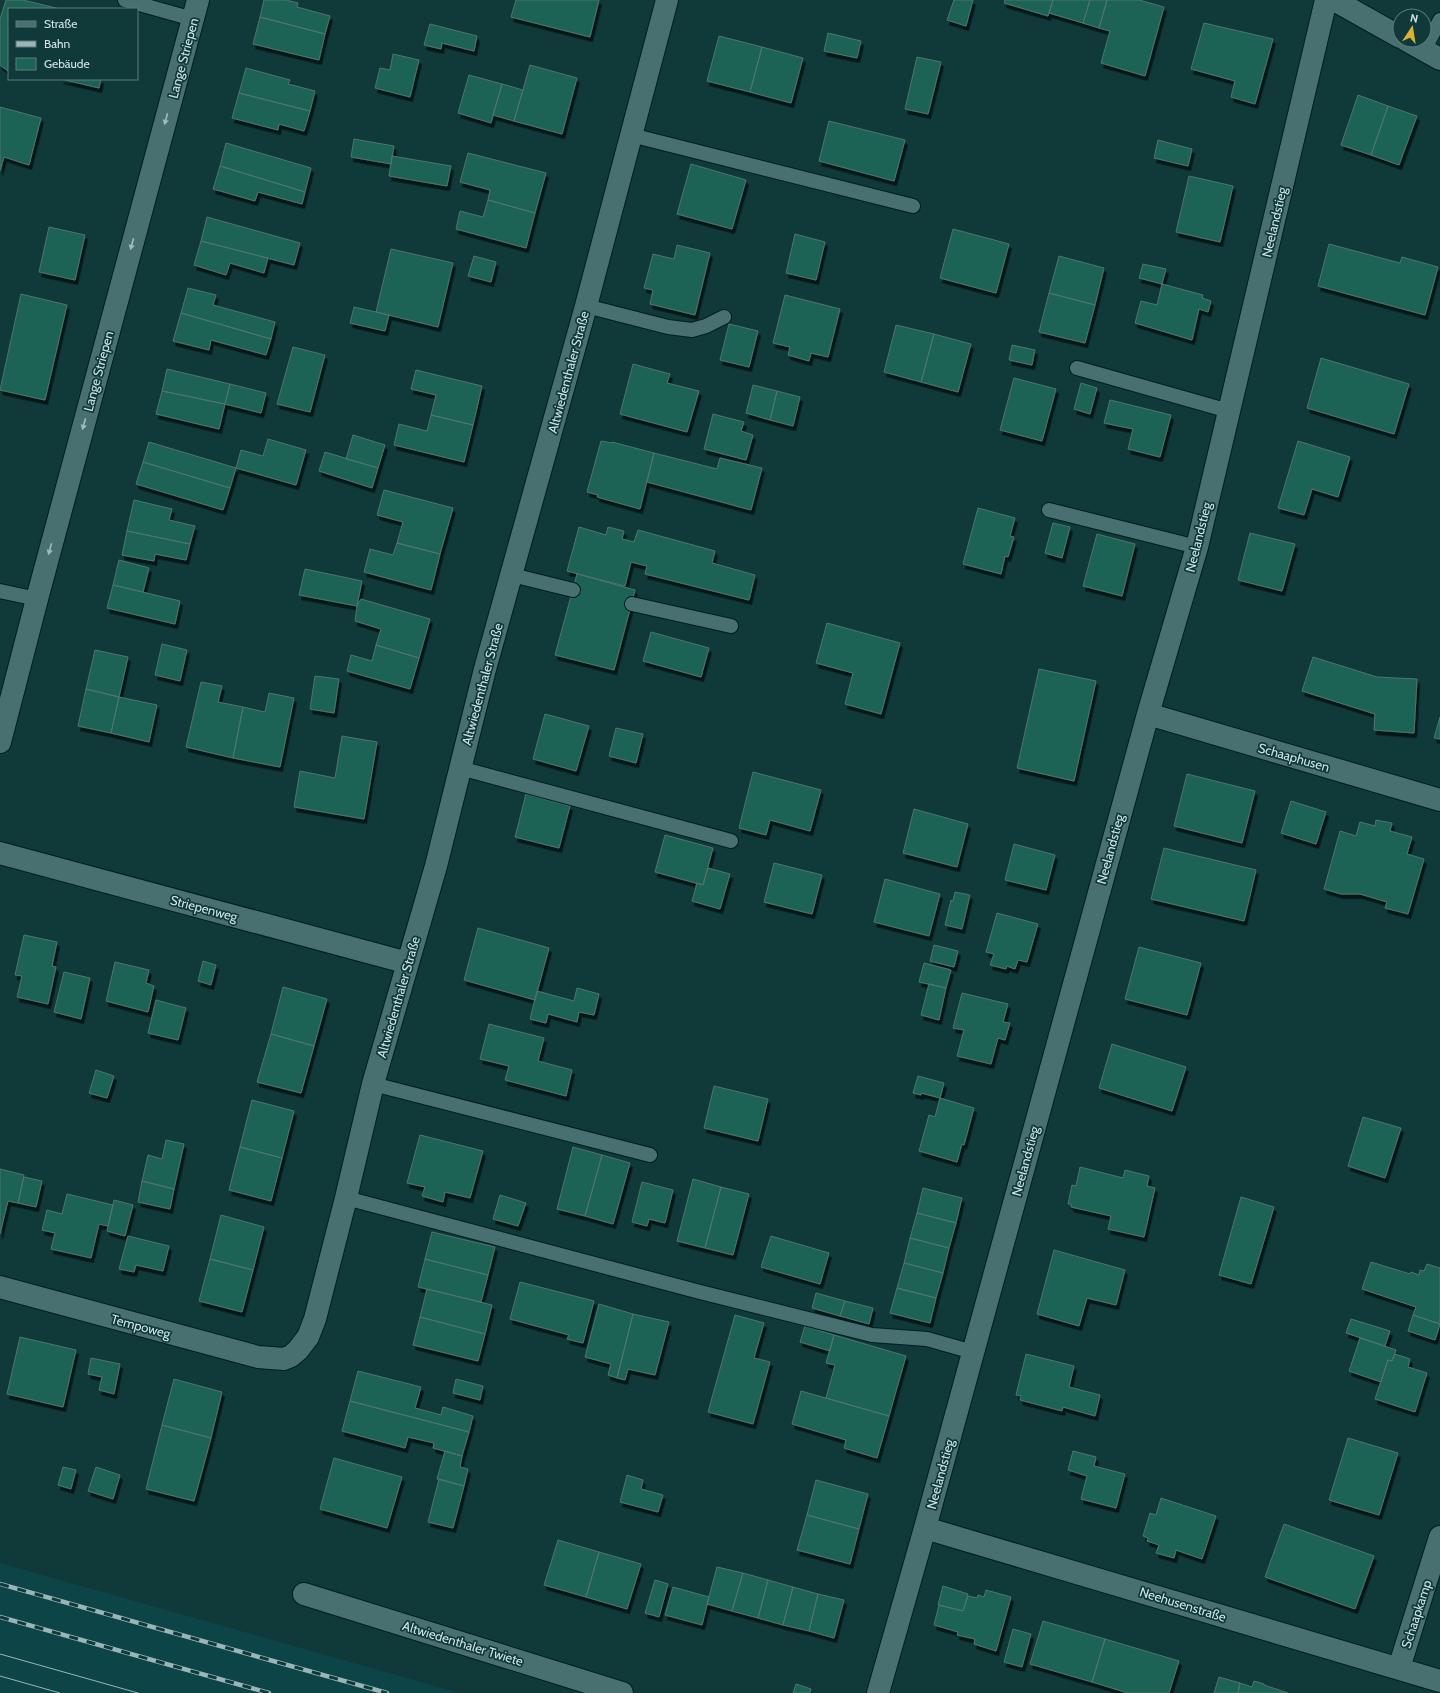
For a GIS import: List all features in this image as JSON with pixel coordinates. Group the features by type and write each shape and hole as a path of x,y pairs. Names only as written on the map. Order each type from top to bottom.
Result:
{"street":[{"name":"Altwiedenthaler Straße","path":"284,1359 298,1350 311,1330 346,1198 373,1084 436,866 485,669 586,306 667,0"},
{"name":"Neelandstieg","path":"878,1693 902,1604 925,1528 1148,714 1196,547 1326,0"},
{"path":"1334,0 1392,33"},
{"name":"Lange Striepen","path":"0,742 37,599 196,10"},
{"name":"Schaaphusen","path":"1148,714 1440,800"},
{"name":"Striepenweg","path":"0,853 408,963"},
{"name":"Tempoweg","path":"0,1287 258,1358 284,1359"},
{"name":"Neehusenstraße","path":"925,1528 1440,1681"},
{"name":"Schaapkamp","path":"1399,1668 1440,1538"},
{"name":"Altwiedenthaler Twiete","path":"304,1594 622,1693"}],"lane":[{"path":"124,0 196,10"},
{"path":"1423,50 1440,20"},
{"path":"631,135 913,206"},
{"path":"586,306 668,327 692,330 706,326 724,317"},
{"path":"1077,368 1228,411"},
{"path":"1049,510 1196,547"},
{"path":"512,575 573,590"},
{"path":"0,591 37,599"},
{"path":"632,604 731,626"},
{"path":"460,768 731,841"},
{"path":"373,1084 650,1155"},
{"path":"346,1198 700,1292 872,1335 927,1339 973,1352"}],"shaded area":[{"path":"0,1563 85,1587 460,1693 0,1693"}],"building":[{"path":"6,0 23,0 56,8 8,8 8,71 0,65 0,19"},
{"path":"264,0 286,0 298,3 297,7 330,16 325,34 260,17"},
{"path":"516,0 599,0 590,37 511,17"},
{"path":"954,0 973,0 966,26 947,20"},
{"path":"1005,0 1053,0 1048,16 1004,3"},
{"path":"1053,0 1090,0 1083,23 1049,13"},
{"path":"1090,0 1107,0 1099,28 1083,23"},
{"path":"1107,0 1139,0 1164,7 1145,76 1101,63 1110,31 1099,28"},
{"path":"260,17 325,34 319,60 253,44"},
{"path":"1204,23 1273,39 1255,104 1231,97 1235,81 1191,69"},
{"path":"430,24 477,36 474,51 442,43 441,49 424,45"},
{"path":"828,33 861,41 857,58 824,51"},
{"path":"719,36 762,47 750,92 707,81"},
{"path":"762,47 803,58 791,103 750,92"},
{"path":"393,54 419,60 410,97 375,88 380,68 390,70"},
{"path":"917,57 941,62 928,114 905,109"},
{"path":"530,65 577,78 562,134 514,121"},
{"path":"246,68 290,80 288,84 315,91 310,111 239,93"},
{"path":"469,75 502,84 491,123 458,113"},
{"path":"65,80 101,80 99,88"},
{"path":"502,84 523,90 514,121 493,115"},
{"path":"239,93 310,111 304,131 279,124 278,130 232,118"},
{"path":"1358,95 1388,106 1371,155 1341,145"},
{"path":"1388,106 1417,116 1399,165 1371,155"},
{"path":"0,107 41,118 29,165 4,157 0,171"},
{"path":"829,121 905,140 894,181 819,161"},
{"path":"354,139 394,146 391,164 351,157"},
{"path":"1158,140 1192,149 1188,166 1154,158"},
{"path":"226,143 311,168 305,192 220,166"},
{"path":"468,153 546,173 535,213 488,200 490,190 460,182"},
{"path":"392,156 451,166 447,186 389,176"},
{"path":"691,164 746,180 732,229 677,214"},
{"path":"220,166 305,192 302,204 258,192 255,201 213,189"},
{"path":"1189,176 1233,186 1220,242 1176,232"},
{"path":"488,200 535,213 526,248 456,229 460,211 483,217"},
{"path":"207,217 300,243 294,265 201,241"},
{"path":"49,227 85,235 75,280 39,272"},
{"path":"953,229 1009,244 996,293 940,278"},
{"path":"795,234 825,242 816,280 786,273"},
{"path":"201,241 268,258 264,273 230,263 226,275 194,265"},
{"path":"1329,244 1400,263 1402,257 1438,267 1425,315 1318,286"},
{"path":"677,245 710,253 695,315 650,304 653,290 644,288 653,254 674,259"},
{"path":"391,249 453,263 438,327 376,312"},
{"path":"474,256 496,262 491,282 468,276"},
{"path":"1059,256 1104,268 1095,305 1049,293"},
{"path":"1143,264 1166,269 1162,284 1139,278"},
{"path":"1162,284 1203,295 1202,298 1211,301 1208,312 1199,309 1192,340 1135,323 1141,301 1157,305"},
{"path":"188,288 216,295 213,305 275,322 271,339 181,313"},
{"path":"1049,293 1095,305 1085,343 1039,332"},
{"path":"21,294 67,305 45,400 0,390"},
{"path":"785,295 840,309 828,357 811,353 809,361 788,355 790,347 773,343"},
{"path":"354,307 389,315 385,331 350,323"},
{"path":"181,313 271,339 266,355 211,340 209,350 173,341"},
{"path":"729,324 758,331 749,367 720,360"},
{"path":"896,325 934,334 921,382 884,372"},
{"path":"934,334 971,344 958,392 921,382"},
{"path":"1012,345 1035,350 1032,365 1009,360"},
{"path":"293,347 325,355 310,412 277,404"},
{"path":"1321,358 1409,384 1394,434 1307,408"},
{"path":"633,364 670,374 667,383 699,391 687,432 620,414"},
{"path":"167,369 230,384 225,404 162,391"},
{"path":"416,370 482,386 473,425 431,415 436,395 411,389"},
{"path":"1014,378 1056,389 1042,441 1000,430"},
{"path":"1081,383 1097,388 1090,414 1074,409"},
{"path":"230,384 266,393 261,413 225,404"},
{"path":"753,385 777,391 770,420 746,413"},
{"path":"162,391 225,404 219,429 156,414"},
{"path":"777,391 800,397 793,426 770,420"},
{"path":"1110,400 1171,415 1160,457 1128,449 1133,429 1104,423"},
{"path":"713,414 744,422 741,431 753,435 746,460 704,449"},
{"path":"431,415 473,425 464,462 394,445 399,424 427,431"},
{"path":"353,435 385,445 378,468 346,459"},
{"path":"268,439 306,450 296,485 236,468 241,450 263,456"},
{"path":"601,441 612,442 654,453 640,509 597,497 598,495 587,492"},
{"path":"1298,441 1350,457 1338,497 1312,489 1304,515 1278,508"},
{"path":"149,442 236,468 230,488 143,462"},
{"path":"325,452 378,468 372,488 319,471"},
{"path":"654,453 717,469 720,458 762,468 751,510 647,482"},
{"path":"143,462 230,488 223,510 136,484"},
{"path":"384,490 453,508 440,554 397,543 403,522 377,515"},
{"path":"134,500 172,509 169,520 195,526 190,544 127,531"},
{"path":"978,508 1015,518 1010,536 1014,537 1008,557 1005,556 1001,574 963,564"},
{"path":"1053,523 1070,527 1062,558 1045,553"},
{"path":"579,527 606,535 608,527 624,531 622,539 634,542 638,530 715,551 712,563 755,575 749,600 645,574 647,566 631,562 625,586 567,571"},
{"path":"127,531 190,544 186,560 155,554 154,561 122,555"},
{"path":"1250,533 1295,544 1282,591 1238,580"},
{"path":"1097,534 1135,544 1122,596 1083,586"},
{"path":"397,543 440,554 431,590 364,572 370,549 393,555"},
{"path":"119,560 149,568 143,592 113,585"},
{"path":"305,569 362,581 357,606 299,595"},
{"path":"577,574 635,590 614,670 555,655"},
{"path":"113,585 180,601 175,624 107,608"},
{"path":"361,599 430,619 419,658 376,645 381,629 355,621 357,606"},
{"path":"827,623 900,643 881,714 845,704 853,673 816,663"},
{"path":"651,632 709,648 701,677 643,661"},
{"path":"162,644 187,650 180,681 155,675"},
{"path":"376,645 419,658 410,689 347,671 351,655 372,661"},
{"path":"95,650 128,657 119,697 86,689"},
{"path":"1313,657 1377,677 1417,679 1414,733 1374,730 1375,714 1302,691"},
{"path":"1039,669 1096,681 1074,781 1017,768"},
{"path":"315,676 339,679 334,713 310,709"},
{"path":"201,682 222,686 218,702 243,707 233,758 186,747"},
{"path":"86,689 119,697 111,733 78,726"},
{"path":"269,693 294,698 280,767 233,758 243,707 265,712"},
{"path":"119,697 157,705 149,742 111,733"},
{"path":"545,714 589,726 576,771 533,759"},
{"path":"1440,717 1440,739 1434,738"},
{"path":"616,728 643,734 636,763 609,756"},
{"path":"342,736 377,742 364,819 294,807 300,771 335,778"},
{"path":"753,772 821,790 810,831 770,820 766,835 739,828"},
{"path":"1187,774 1255,791 1242,843 1174,826"},
{"path":"526,794 570,806 559,848 515,837"},
{"path":"1291,801 1326,812 1316,844 1281,833"},
{"path":"914,809 968,824 957,867 903,853"},
{"path":"1376,820 1392,823 1390,831 1412,837 1407,854 1424,859 1408,914 1385,908 1387,902 1360,894 1341,894 1324,889 1340,831 1356,836 1360,822 1375,826"},
{"path":"665,835 713,848 703,885 655,872"},
{"path":"1014,844 1055,855 1046,890 1005,880"},
{"path":"1164,848 1256,870 1244,921 1151,899"},
{"path":"774,863 822,875 812,914 764,902"},
{"path":"708,868 730,874 720,909 692,901 697,883 703,885"},
{"path":"885,879 940,894 929,936 874,922"},
{"path":"955,892 970,895 962,929 945,925 951,900 953,901"},
{"path":"997,913 1038,924 1027,962 1018,960 1015,969 1007,966 1006,969 990,965 994,954 986,952"},
{"path":"478,928 549,948 535,1000 464,980"},
{"path":"24,935 57,942 52,966 56,967 48,1004 17,997 22,976 15,975"},
{"path":"934,945 958,951 954,967 930,961"},
{"path":"1139,947 1201,963 1187,1015 1125,999"},
{"path":"203,961 216,965 211,985 198,981"},
{"path":"115,962 149,970 146,983 154,986 148,1012 106,1001"},
{"path":"924,963 951,970 946,988 919,982"},
{"path":"64,972 90,978 81,1019 54,1012"},
{"path":"929,984 946,988 939,1020 921,1015"},
{"path":"283,987 327,999 314,1046 271,1034"},
{"path":"577,988 599,994 594,1015 579,1012 577,1022 548,1014 546,1023 530,1019 537,991 574,1001"},
{"path":"962,993 1008,1004 1003,1022 1010,1023 1005,1040 998,1038 991,1064 957,1056 964,1030 953,1028"},
{"path":"156,1000 186,1008 178,1040 148,1033"},
{"path":"489,1024 544,1038 538,1061 572,1070 566,1096 505,1080 509,1066 480,1059"},
{"path":"271,1034 314,1046 301,1093 257,1082"},
{"path":"1112,1044 1186,1067 1172,1111 1099,1088"},
{"path":"96,1070 114,1076 107,1098 89,1093"},
{"path":"918,1076 944,1083 940,1098 921,1093 921,1095 913,1093"},
{"path":"714,1086 768,1099 758,1141 704,1128"},
{"path":"940,1098 974,1108 964,1145 962,1144 957,1162 919,1151 929,1115 935,1117"},
{"path":"252,1100 294,1111 282,1158 240,1147"},
{"path":"1363,1117 1401,1128 1385,1178 1348,1166"},
{"path":"420,1135 483,1151 470,1198 445,1192 443,1202 422,1196 425,1187 407,1183"},
{"path":"166,1140 184,1144 174,1189 142,1181 148,1155 162,1159"},
{"path":"240,1147 282,1158 271,1201 229,1190"},
{"path":"573,1147 602,1155 585,1216 557,1209"},
{"path":"602,1155 630,1163 613,1224 585,1216"},
{"path":"1080,1167 1123,1178 1125,1170 1149,1176 1147,1186 1155,1188 1144,1237 1108,1229 1111,1216 1071,1207 1071,1204 1068,1204 1072,1185 1076,1186"},
{"path":"0,1169 24,1175 18,1203 8,1201 0,1234"},
{"path":"24,1177 42,1181 36,1207 18,1203"},
{"path":"693,1179 721,1187 705,1248 677,1241"},
{"path":"142,1181 174,1189 170,1209 138,1202"},
{"path":"642,1182 673,1190 665,1223 649,1219 647,1226 632,1222"},
{"path":"721,1187 749,1194 733,1255 705,1248"},
{"path":"923,1188 962,1198 956,1223 917,1213"},
{"path":"67,1194 113,1205 108,1226 99,1224 91,1258 51,1249 55,1233 42,1230 47,1210 62,1214"},
{"path":"500,1195 526,1203 518,1226 493,1219"},
{"path":"1241,1197 1274,1207 1251,1284 1219,1275"},
{"path":"114,1200 133,1205 125,1236 107,1231"},
{"path":"917,1213 956,1223 949,1248 910,1238"},
{"path":"221,1215 264,1227 253,1270 210,1259"},
{"path":"432,1232 495,1247 488,1275 425,1259"},
{"path":"128,1236 169,1246 163,1271 136,1265 134,1272 119,1269"},
{"path":"771,1236 829,1253 820,1284 761,1267"},
{"path":"910,1238 949,1248 943,1273 904,1263"},
{"path":"1054,1250 1125,1270 1116,1305 1087,1298 1079,1326 1037,1314"},
{"path":"210,1259 253,1270 242,1312 199,1301"},
{"path":"425,1259 488,1275 481,1302 418,1287"},
{"path":"1371,1262 1410,1274 1411,1272 1419,1275 1420,1270 1424,1271 1427,1264 1440,1268 1440,1324 1413,1315 1416,1307 1362,1289"},
{"path":"904,1263 943,1273 936,1298 897,1288"},
{"path":"520,1282 594,1301 583,1343 567,1339 569,1335 510,1319"},
{"path":"897,1288 936,1298 930,1323 890,1313"},
{"path":"427,1289 492,1305 485,1334 420,1317"},
{"path":"816,1293 845,1301 840,1316 812,1308"},
{"path":"845,1301 873,1308 869,1324 840,1316"},
{"path":"599,1304 633,1314 617,1378 608,1375 611,1364 585,1357"},
{"path":"633,1314 669,1322 655,1375 628,1369 625,1380 617,1378"},
{"path":"735,1315 764,1323 754,1358 770,1362 753,1424 708,1412"},
{"path":"1413,1315 1440,1324 1435,1340 1408,1331"},
{"path":"420,1317 485,1334 478,1361 413,1345"},
{"path":"1351,1319 1390,1331 1385,1346 1346,1333"},
{"path":"805,1326 834,1335 830,1351 800,1342"},
{"path":"834,1335 906,1356 889,1416 826,1398 835,1365 826,1363"},
{"path":"20,1337 76,1350 63,1407 7,1394"},
{"path":"1360,1338 1396,1350 1392,1361 1388,1360 1381,1382 1349,1371"},
{"path":"1026,1354 1074,1366 1069,1387 1100,1395 1095,1416 1063,1407 1062,1411 1020,1400 1021,1396 1016,1395"},
{"path":"1395,1354 1410,1359 1408,1367 1427,1373 1415,1412 1375,1399 1388,1360 1392,1361"},
{"path":"91,1358 120,1364 114,1394 99,1390 102,1377 88,1374"},
{"path":"358,1371 421,1387 415,1408 441,1415 443,1407 473,1416 469,1432 350,1401"},
{"path":"174,1379 222,1392 211,1438 162,1425"},
{"path":"456,1379 483,1386 480,1400 453,1393"},
{"path":"801,1391 889,1416 877,1458 844,1448 846,1440 792,1424"},
{"path":"350,1401 469,1432 462,1456 433,1448 434,1443 408,1437 405,1448 342,1431"},
{"path":"162,1425 211,1438 194,1501 146,1489"},
{"path":"1348,1438 1398,1453 1379,1515 1329,1500"},
{"path":"445,1451 462,1456 460,1467 468,1469 464,1486 437,1479"},
{"path":"1073,1451 1096,1457 1094,1466 1125,1474 1116,1508 1081,1499 1087,1476 1068,1470"},
{"path":"334,1458 402,1477 387,1528 320,1509"},
{"path":"63,1467 76,1470 71,1489 58,1485"},
{"path":"96,1467 120,1475 113,1499 88,1491"},
{"path":"627,1475 643,1480 641,1489 663,1495 658,1512 620,1502"},
{"path":"439,1479 464,1486 453,1528 428,1522"},
{"path":"816,1480 868,1494 859,1529 807,1515"},
{"path":"1161,1498 1216,1516 1202,1559 1176,1550 1174,1558 1156,1553 1159,1545 1147,1541 1148,1538 1143,1536 1150,1513 1156,1515"},
{"path":"807,1515 859,1529 850,1564 797,1550"},
{"path":"1284,1524 1374,1556 1355,1609 1265,1577"},
{"path":"558,1540 599,1552 586,1597 544,1585"},
{"path":"599,1552 641,1564 627,1609 586,1597"},
{"path":"717,1567 743,1573 732,1611 707,1604"},
{"path":"743,1573 768,1580 758,1618 732,1611"},
{"path":"655,1580 668,1584 659,1617 645,1613"},
{"path":"768,1580 793,1587 783,1625 758,1618"},
{"path":"943,1586 968,1594 963,1611 938,1605"},
{"path":"673,1587 709,1597 702,1625 665,1615"},
{"path":"793,1587 818,1594 809,1631 783,1625"},
{"path":"986,1590 1011,1597 996,1651 974,1644 975,1639 957,1635 958,1632 934,1625 939,1605 963,1611 968,1596 977,1598 978,1595 984,1597"},
{"path":"818,1594 844,1600 834,1638 809,1631"},
{"path":"1043,1621 1105,1639 1092,1682 1030,1664"},
{"path":"1013,1629 1031,1634 1022,1667 1004,1662"},
{"path":"1105,1639 1179,1661 1169,1693 1128,1693 1092,1682"},
{"path":"1219,1677 1240,1683 1238,1693 1214,1693"},
{"path":"1254,1681 1288,1693 1238,1693 1240,1683 1252,1687"},
{"path":"796,1684 811,1689 810,1693 793,1693"}],"tram line":[{"path":"0,1654 138,1693"},
{"path":"0,1676 60,1693"}],"railway":[{"path":"0,1584 387,1693"},
{"path":"0,1617 269,1693"}]}
